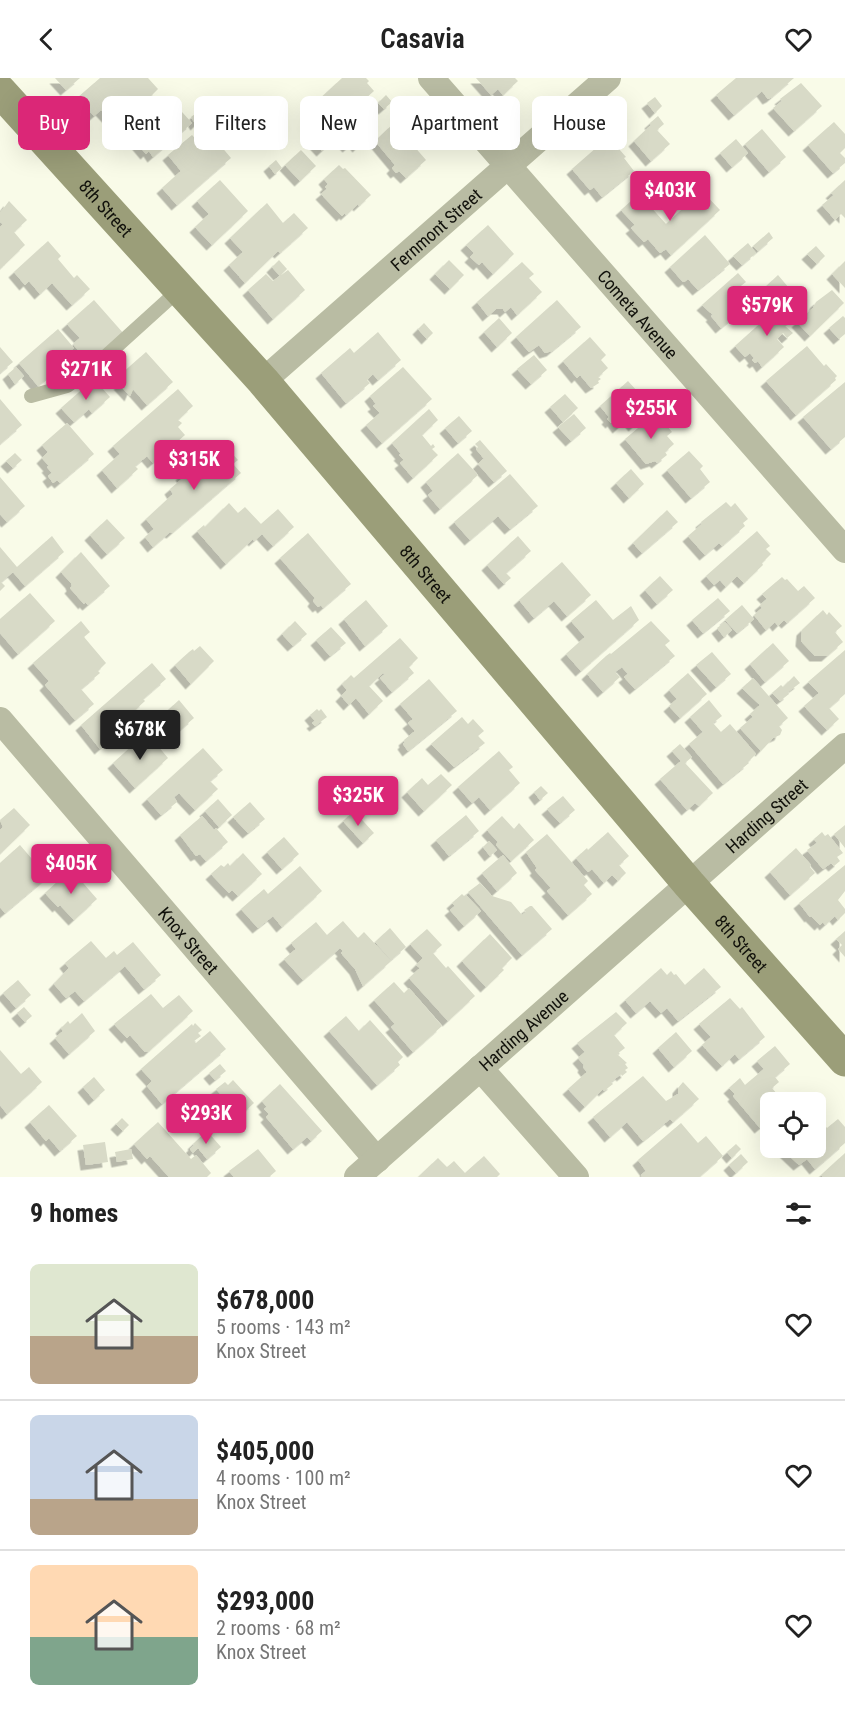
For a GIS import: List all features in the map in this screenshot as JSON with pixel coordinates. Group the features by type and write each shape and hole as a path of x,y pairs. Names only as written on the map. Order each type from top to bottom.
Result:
{"street":[{"name":"Cometa Avenue","path":"431,78 845,550"},
{"name":"Fernmont Street","path":"263,381 608,78"},
{"name":"8th Street","path":"0,91 263,381 689,884 845,1060"},
{"name":"Knox Street","path":"0,720 377,1160"},
{"name":"Harding Street","path":"689,884 845,746"},
{"name":"Harding Avenue","path":"357,1177 689,884"},
{"path":"480,1068 576,1177"}],"lane":[{"path":"31,396 68,386 95,366 180,289"}],"building":[{"path":"55,78 80,78 66,90"},
{"path":"100,78 148,78 158,89 151,96 102,96 102,111 94,116 90,112 90,96 79,96"},
{"path":"342,78 366,78 374,91 368,96 323,96"},
{"path":"476,78 515,78 518,81 503,95 498,89 491,95"},
{"path":"736,78 794,78 768,99 762,91 734,115 716,95"},
{"path":"801,83 822,106 794,131 773,108 782,101 780,99"},
{"path":"386,95 390,100 390,104 384,109 378,103"},
{"path":"655,97 662,106 655,113 647,103"},
{"path":"182,112 192,123 182,132"},
{"path":"658,116 664,124 657,130 670,144 651,161 634,141"},
{"path":"834,122 845,134 845,148 840,153 845,158 845,163 833,173 808,145"},
{"path":"390,127 390,150 417,150 426,160 406,178 392,168 395,165 378,145 378,138"},
{"path":"762,129 786,157 769,172 745,144"},
{"path":"192,135 194,150 224,150 231,158 177,205 162,188 181,171 168,155 174,150 182,150 182,143"},
{"path":"736,139 748,153 732,167 720,153"},
{"path":"143,150 161,150 153,157 149,151 146,154"},
{"path":"301,150 316,166 300,181 285,165"},
{"path":"594,150 620,150 634,171 602,197 594,187 590,190 572,169"},
{"path":"276,160 282,168 275,174 269,166"},
{"path":"339,165 345,168 371,195 359,206 358,204 342,216 321,194 327,189 325,187 328,184 324,179"},
{"path":"220,180 248,211 212,245 195,227 209,214 197,201"},
{"path":"845,180 845,218 841,214 835,220 822,205 834,195 831,193"},
{"path":"702,191 720,210 671,255 666,249 660,253 648,239 644,242 631,228 635,225 621,210 639,194 666,224"},
{"path":"9,201 27,220 14,232 25,245 0,269 0,227 3,224 0,222 0,213"},
{"path":"267,203 283,223 294,213 308,228 280,253 278,251 245,283 229,265 243,252 230,238"},
{"path":"488,225 514,254 493,274 482,262 479,265 470,257 474,253 466,245"},
{"path":"769,232 773,238 758,251 753,246"},
{"path":"705,235 730,264 698,290 688,279 682,281 670,267"},
{"path":"48,241 61,256 58,259 74,278 77,275 90,289 72,305 52,283 40,294 29,281 25,285 14,272"},
{"path":"748,243 756,253 742,265 733,256"},
{"path":"816,246 825,256 817,264 807,254"},
{"path":"279,260 287,269 280,276 272,267"},
{"path":"449,260 464,275 450,289 435,274"},
{"path":"845,261 845,288 832,274"},
{"path":"522,262 534,274 529,278 542,292 517,315 511,307 505,312 503,309 496,309 488,316 477,302"},
{"path":"288,270 305,290 273,319 248,290 266,274 273,281"},
{"path":"738,273 746,282 737,289 752,302 721,328 711,316 713,315 702,305"},
{"path":"778,275 789,288 772,302 762,290"},
{"path":"832,290 844,303 810,336 797,322 813,308 816,302"},
{"path":"94,300 124,334 91,366 73,344 80,338 67,324"},
{"path":"557,300 581,327 552,351 545,353 539,345 529,352 516,337"},
{"path":"782,304 794,318 785,326 793,333 787,338 783,333 777,339 784,347 762,367 758,361 755,363 752,360 754,358 750,353 745,357 735,346"},
{"path":"843,316 845,334 839,339 829,328"},
{"path":"499,318 512,333 497,347 484,332"},
{"path":"424,323 433,333 427,339 418,329"},
{"path":"58,329 74,348 55,364 58,369 38,386 19,363"},
{"path":"378,332 401,360 378,380 373,374 367,380 370,383 346,403 321,373 350,348 354,353"},
{"path":"590,337 606,355 601,360 608,368 598,377 601,379 599,383 591,388 580,375 577,378 563,361"},
{"path":"807,346 824,366 826,364 837,376 836,380 796,415 766,381"},
{"path":"0,347 13,362 0,373"},
{"path":"146,352 173,382 147,405 133,389 130,396 119,384 125,381 120,375"},
{"path":"534,355 547,370 531,384 517,369"},
{"path":"16,367 24,376 15,384 8,374"},
{"path":"403,367 432,399 382,443 366,425 380,413 373,406 376,404 370,396"},
{"path":"94,379 110,397 92,413 89,409 74,422 61,408"},
{"path":"628,381 647,402 643,406 649,412 634,426 628,419 618,428 613,421 611,423 607,419 609,417 600,406"},
{"path":"845,382 845,437 831,449 803,417"},
{"path":"178,389 193,406 178,420 182,423 178,427 185,435 153,463 147,456 135,466 138,469 117,488 102,470 120,454 113,446"},
{"path":"565,394 578,408 563,422 550,407"},
{"path":"0,399 22,425 0,444"},
{"path":"429,409 438,420 422,435 431,446 433,444 435,447 432,449 438,455 413,478 400,463 404,460 392,443"},
{"path":"656,413 672,432 667,436 674,444 665,452 667,455 657,463 655,461 646,464 625,439"},
{"path":"574,414 586,428 571,441 558,427"},
{"path":"459,416 472,431 458,443 445,428"},
{"path":"67,423 94,454 60,483 57,480 53,483 48,476 52,473 47,467 49,466 42,458 48,452 42,445"},
{"path":"220,440 238,460 233,464 241,473 153,547 145,537 154,529 146,519 173,494 170,489 183,478 181,475"},
{"path":"480,440 507,471 494,482 478,464 483,459 485,460 476,449 478,447 475,444"},
{"path":"689,451 703,466 700,469 710,482 691,498 667,470"},
{"path":"15,453 22,460 13,468 6,461"},
{"path":"458,453 478,475 440,509 428,495 433,491 426,482"},
{"path":"631,469 644,484 629,498 616,483"},
{"path":"510,474 538,506 510,529 498,516 470,540 454,522"},
{"path":"0,477 25,506 7,522 0,514"},
{"path":"726,502 731,507 735,503 748,519 743,523 745,526 722,546 719,543 705,555 688,536"},
{"path":"229,503 238,513 245,507 261,524 278,509 294,527 273,546 262,534 254,541 253,539 226,564 197,531 204,525 205,527"},
{"path":"667,510 678,522 642,553 633,543"},
{"path":"107,519 125,538 107,554 90,535"},
{"path":"757,531 770,546 766,549 771,554 762,563 763,565 744,583 737,576 726,587 720,580 714,585 706,576"},
{"path":"308,533 351,584 323,608 321,605 318,607 313,601 315,598 280,558"},
{"path":"52,536 64,552 25,586 13,572 1,582 5,586 0,591 0,547 17,567"},
{"path":"518,536 531,551 506,573 511,578 504,584 487,565"},
{"path":"81,552 110,586 88,605 85,602 84,604 70,588 71,583 61,572"},
{"path":"562,562 591,595 567,616 554,601 534,618 519,600"},
{"path":"660,576 673,590 657,604 645,590"},
{"path":"782,577 798,591 804,586 815,598 787,623 784,620 778,626 775,622 766,630 754,615 767,599 762,594"},
{"path":"30,593 55,621 18,654 0,633 0,619"},
{"path":"718,598 730,611 703,633 692,620"},
{"path":"366,600 388,626 365,646 344,619"},
{"path":"596,600 613,620 631,606 639,620 581,671 566,654 585,637 571,621"},
{"path":"742,605 754,619 737,633 725,620"},
{"path":"823,610 827,615 829,612 842,626 835,632 843,642 827,656 815,656 801,641 802,630"},
{"path":"81,621 90,632 84,637 106,663 98,671 100,673 81,689 94,704 75,720 45,685 49,681 33,663"},
{"path":"295,621 307,634 293,646 282,634"},
{"path":"651,621 670,641 665,645 675,656 635,689 624,677 628,674 622,667 615,672 620,677 603,692 587,674"},
{"path":"725,622 732,630 724,637 717,628"},
{"path":"331,627 346,643 330,656 316,640"},
{"path":"400,638 418,658 409,667 414,673 392,692 380,678 385,674 383,673 369,686 383,701 369,714 356,698 349,705 341,696 347,690 342,684 351,675 354,678"},
{"path":"773,643 789,661 765,682 750,664"},
{"path":"200,646 214,661 191,684 175,665 189,652"},
{"path":"845,650 845,694 829,708 839,719 827,730 804,706 819,693 808,682"},
{"path":"712,652 731,674 716,687 696,665"},
{"path":"152,663 166,679 143,699 145,701 134,711 138,715 100,749 81,725"},
{"path":"688,673 707,694 680,718 669,706 677,699 669,690"},
{"path":"794,676 800,683 780,701 772,693 781,685 783,687"},
{"path":"753,678 788,718 779,726 782,730 780,735 773,738 761,751 740,728 753,717 750,714 760,705 742,688"},
{"path":"429,679 457,711 408,751 403,744 404,740 415,731 408,723 413,719 400,704"},
{"path":"179,700 194,718 172,737 168,733 160,741 150,729"},
{"path":"709,700 722,716 713,723 721,732 730,724 756,754 749,763 723,784 689,744 703,732 690,717"},
{"path":"317,709 319,711 321,709 327,717 315,726 312,723 315,721 310,715"},
{"path":"462,717 468,724 473,719 484,731 478,736 485,743 454,767 431,744"},
{"path":"144,735 150,742 153,740 168,758 135,788 113,763"},
{"path":"680,744 692,757 685,763 713,793 699,806 695,803 687,810 660,779 681,761 672,751"},
{"path":"203,748 223,770 210,781 218,789 195,810 179,793 174,797 177,802 161,815 147,799"},
{"path":"499,751 513,767 509,770 520,783 490,810 479,797 472,803 458,787"},
{"path":"441,774 452,785 424,811 407,792 422,778 428,785"},
{"path":"541,786 548,793 540,800 534,792"},
{"path":"563,796 575,810 560,823 547,809"},
{"path":"218,799 232,815 219,827 205,811"},
{"path":"250,802 265,819 248,833 233,817"},
{"path":"14,808 30,825 0,854 0,830 3,827 0,820"},
{"path":"354,811 374,833 363,843 343,821"},
{"path":"466,815 479,831 449,856 436,840"},
{"path":"202,816 228,842 206,861 200,854 196,856 180,835"},
{"path":"502,816 514,829 519,823 534,840 511,861 496,845 498,842 487,830"},
{"path":"845,825 845,848 834,834"},
{"path":"608,832 629,856 619,865 626,873 618,881 612,875 604,883 592,869 588,872 576,858"},
{"path":"822,832 825,836 828,834 843,853 837,857 840,861 834,866 831,863 823,869 807,850 817,843 814,839"},
{"path":"547,834 588,881 584,885 592,894 568,915 547,891 551,888 535,870 537,868 526,852"},
{"path":"284,837 299,854 282,869 267,852"},
{"path":"489,841 497,850 490,856 483,847"},
{"path":"20,845 32,859 46,847 63,864 5,913 0,907 0,863"},
{"path":"796,848 815,873 790,895 770,872"},
{"path":"243,853 262,874 238,896 232,890 229,893 211,874 221,865 224,867 228,863 230,866"},
{"path":"503,855 517,873 497,891 482,873"},
{"path":"845,865 845,891 838,900 845,909 845,913 838,920 835,916 825,925 823,922 820,925 799,903"},
{"path":"300,866 322,891 282,927 273,916 258,928 241,909 264,889 268,894"},
{"path":"68,872 74,878 77,876 97,899 74,920 45,893"},
{"path":"480,883 492,896 511,902 522,915 526,912 524,910 532,906 552,929 522,955 468,892"},
{"path":"462,894 466,895 481,911 464,926 450,910 455,906 452,903"},
{"path":"343,921 358,938 364,932 391,961 363,986 355,969 341,953 343,951 340,948 303,980 284,959 296,949 291,943 316,922 327,935"},
{"path":"390,928 406,947 391,960 375,942"},
{"path":"427,929 442,945 433,953 475,996 448,1021 409,978 420,968 416,965 423,958 410,944"},
{"path":"845,931 845,957 838,949 842,945 836,939"},
{"path":"490,934 512,958 502,968 504,970 486,987 462,961"},
{"path":"91,941 106,958 114,951 117,955 133,942 161,975 144,989 125,966 84,1001 75,991 66,998 54,984 69,968 65,963"},
{"path":"661,968 667,975 671,971 674,975 676,974 685,985 704,968 721,987 678,1021 667,1008 661,1013 650,1001 636,1013 625,1000"},
{"path":"18,980 31,995 16,1008 3,993"},
{"path":"394,982 404,993 409,988 442,1026 413,1052 391,1027 395,1024 374,1000"},
{"path":"151,994 163,1008 179,995 193,1011 149,1051 145,1052 130,1035 127,1038 114,1024"},
{"path":"730,998 740,1009 742,1007 765,1037 739,1059 735,1054 722,1066 702,1045 711,1037 699,1024"},
{"path":"24,1007 32,1016 25,1022 17,1013"},
{"path":"616,1012 627,1023 614,1035 625,1048 617,1054 627,1063 625,1064 628,1068 625,1070 627,1072 611,1082 613,1084 604,1091 603,1089 585,1107 568,1089 587,1072 578,1058 585,1052 577,1043"},
{"path":"82,1013 95,1031 69,1054 55,1038 63,1031 61,1028 68,1021 70,1024"},
{"path":"346,1016 359,1031 370,1020 403,1057 398,1062 400,1065 377,1085 329,1031"},
{"path":"195,1023 202,1030 198,1033 201,1036 194,1041 196,1043 210,1031 226,1049 162,1104 147,1086 152,1081 141,1069"},
{"path":"676,1032 692,1051 674,1067 658,1048"},
{"path":"775,1046 790,1064 775,1077 779,1082 772,1088 775,1092 760,1092 760,1128 729,1088 740,1078 745,1085 764,1069 757,1061"},
{"path":"0,1050 21,1074 29,1067 42,1082 7,1114 0,1105"},
{"path":"220,1064 226,1071 215,1080 209,1073"},
{"path":"643,1076 666,1101 678,1094 678,1088 683,1082 699,1099 673,1122 670,1119 643,1141 627,1122 610,1137 593,1117"},
{"path":"94,1077 105,1090 94,1100 83,1087"},
{"path":"233,1080 254,1103 240,1116 216,1089 225,1082 228,1085"},
{"path":"280,1084 322,1131 311,1141 307,1137 293,1149 266,1117 269,1114 264,1109 267,1107 262,1101"},
{"path":"49,1105 77,1136 60,1151 49,1138 46,1141 30,1122"},
{"path":"122,1118 129,1125 123,1131 116,1124"},
{"path":"838,1119 845,1127 845,1143 815,1169 807,1159 799,1165 792,1158 826,1158 826,1127"},
{"path":"158,1122 191,1159 196,1155 211,1173 207,1177 169,1177 150,1156 147,1159 134,1144"},
{"path":"681,1123 698,1143 706,1136 723,1156 699,1177 642,1177 641,1175 646,1171 638,1160"},
{"path":"207,1131 221,1147 207,1159 198,1148 193,1153 190,1149"},
{"path":"105,1142 108,1162 86,1165 83,1145"},
{"path":"736,1144 741,1149 732,1158 727,1152"},
{"path":"131,1149 133,1159 117,1162 115,1152"},
{"path":"258,1149 276,1171 269,1177 234,1177 229,1171"},
{"path":"845,1153 845,1177 823,1177 821,1175"},
{"path":"741,1154 748,1162 736,1173 729,1165"},
{"path":"484,1156 500,1174 497,1177 418,1177 438,1158 447,1167 454,1161 465,1173"}]}
